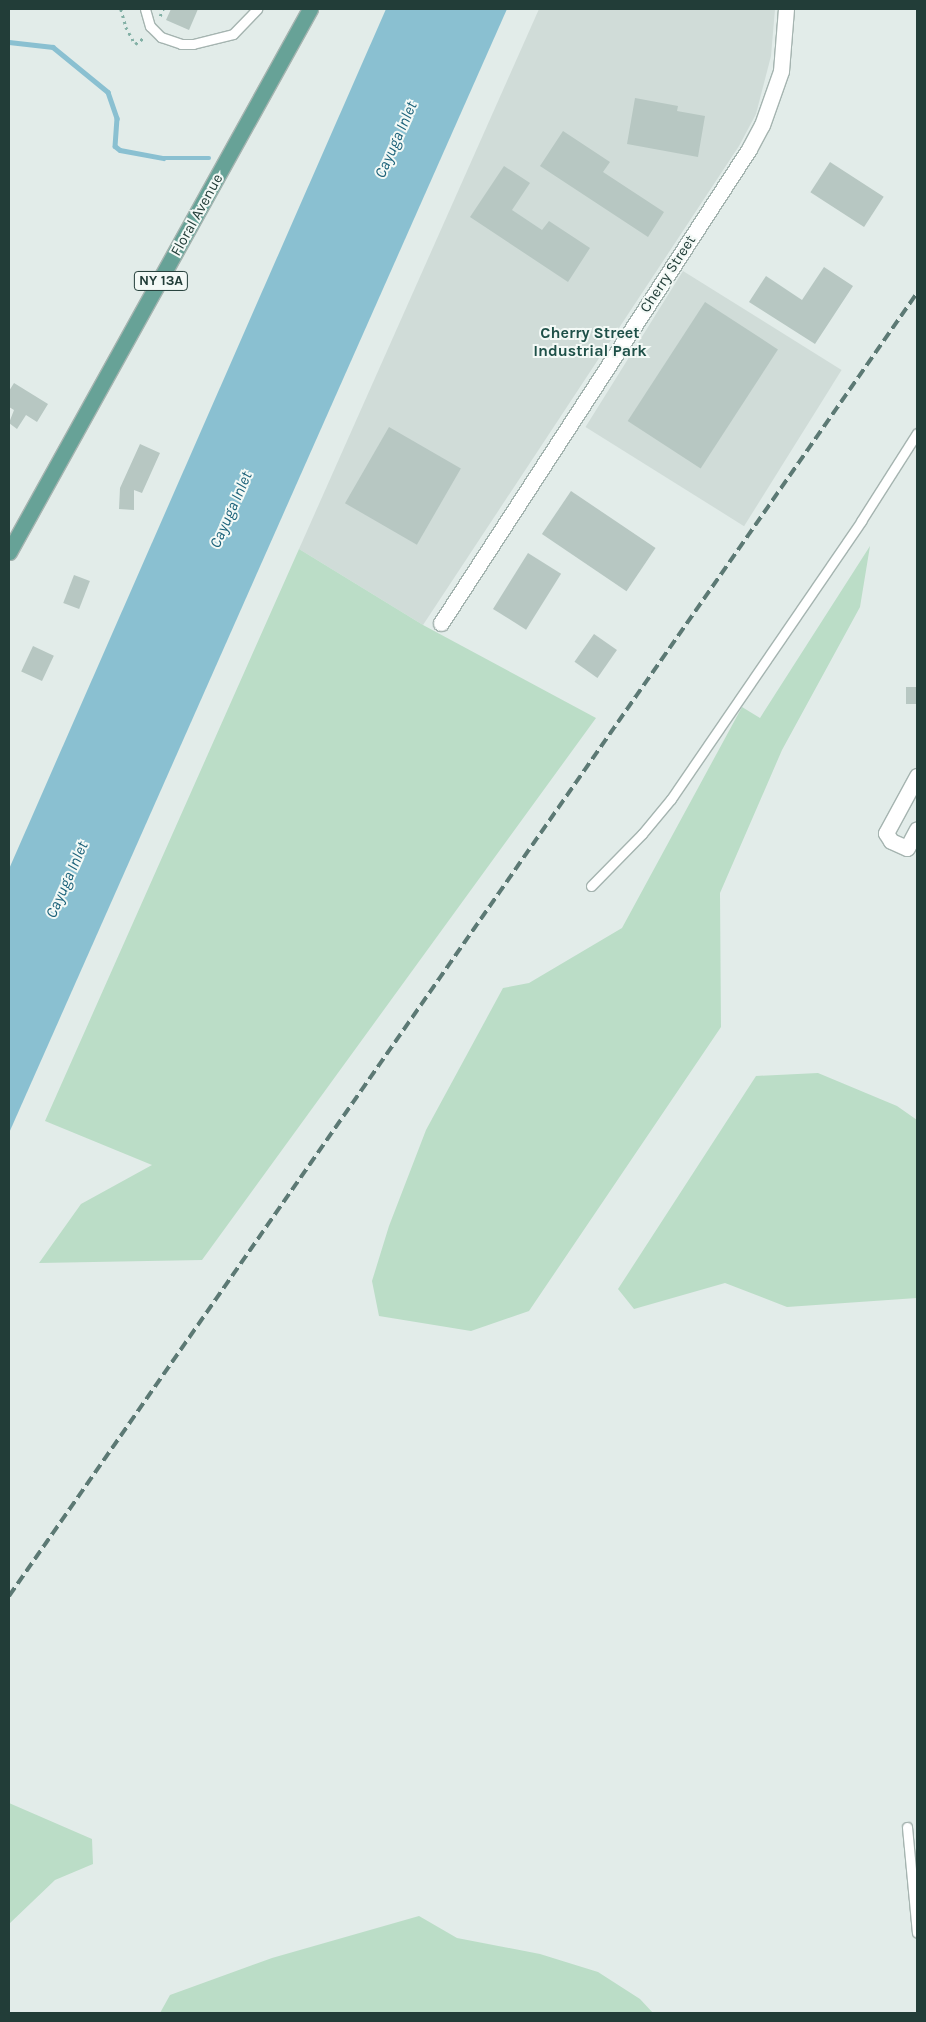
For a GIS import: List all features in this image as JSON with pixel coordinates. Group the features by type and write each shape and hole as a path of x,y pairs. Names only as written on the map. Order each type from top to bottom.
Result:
{"main road":[{"name":"Floral Avenue","path":"10,548 310,9"}],"street":[{"name":"Cherry Street","path":"441,623 749,149 762,125 781,71 786,9"},
{"path":"917,776 886,833 899,847 907,848 917,829"}],"lane":[{"path":"145,9 150,26 161,36 181,44 193,44 233,34 257,9"},
{"path":"591,886 642,834 671,799 861,520 917,432"},
{"path":"907,1827 917,1933"}],"shaded area":[{"name":"Cherry Street Industrial Park","path":"539,9 775,9 771,56 756,114 739,146 423,625 299,549"},
{"name":"Cherry Street Industrial Park","path":"683,271 842,370 744,526 585,427"}],"green space":[{"path":"870,546 860,607 782,750 720,893 721,1027 529,1311 471,1331 379,1316 372,1281 389,1226 426,1130 503,988 529,983 622,928 742,707 760,718"},
{"path":"299,549 423,625 596,718 202,1260 39,1263 81,1204 152,1165 45,1121"},
{"path":"818,1073 897,1106 917,1120 917,1298 787,1307 725,1283 634,1309 618,1289 756,1076"},
{"path":"9,1803 92,1839 93,1864 55,1880 9,1924"},
{"path":"419,1916 457,1938 540,1954 598,1972 640,1999 653,2013 160,2013 170,1995 272,1958"}],"water":[{"name":"Cayuga Inlet","path":"386,9 507,9 9,1133 9,869"}],"building":[{"path":"171,9 198,9 189,30 166,20"},
{"path":"635,98 678,106 677,111 705,116 698,157 627,144"},
{"path":"563,131 610,162 603,172 664,212 648,237 540,166"},
{"path":"830,162 884,197 864,227 810,192"},
{"path":"504,166 530,183 512,210 542,230 549,221 590,248 568,282 470,217"},
{"path":"824,267 853,286 815,344 749,302 766,276 802,300"},
{"path":"705,302 778,349 701,468 628,421"},
{"path":"14,383 48,404 37,422 26,415 17,429 9,423 14,410 9,407 9,391"},
{"path":"389,427 461,468 417,545 345,503"},
{"path":"140,444 160,453 142,493 134,490 134,510 119,509 120,488"},
{"path":"571,491 656,548 626,591 542,534"},
{"path":"528,553 561,574 526,630 493,609"},
{"path":"74,575 90,581 79,609 63,603"},
{"path":"594,634 617,650 597,678 574,662"},
{"path":"33,646 54,656 42,681 21,671"},
{"path":"906,687 917,687 917,704 906,704"}],"waterway":[{"path":"9,42 53,47 108,92 117,118 115,146 120,150 163,158 209,158"}],"railway":[{"path":"9,1596 917,293"}],"district":[{"name":"Cherry Street Industrial Park","path":"590,342"}]}
